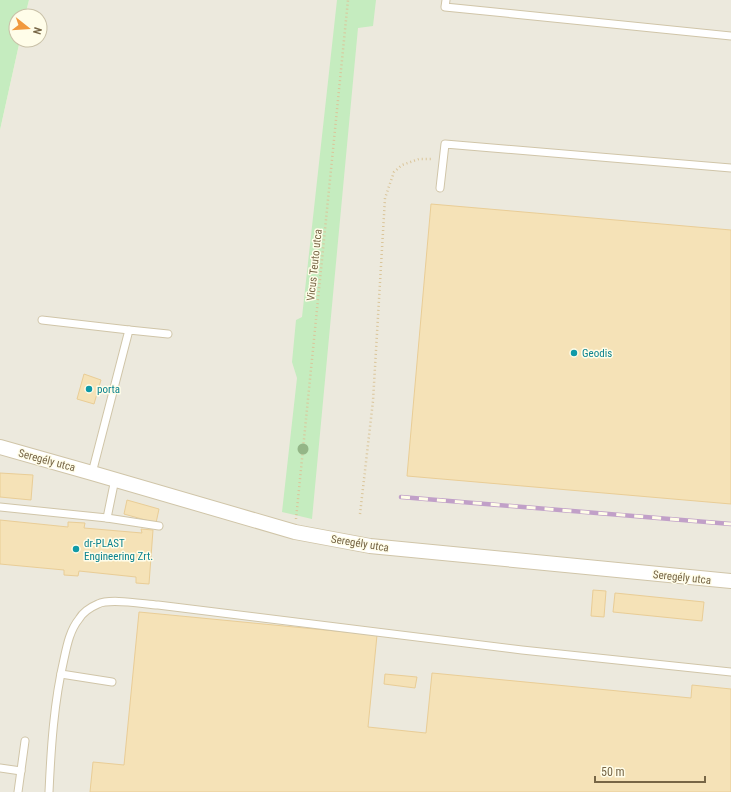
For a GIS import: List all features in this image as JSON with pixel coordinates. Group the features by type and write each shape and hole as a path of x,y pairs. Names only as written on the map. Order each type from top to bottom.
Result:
{"street":[{"name":"Seregély utca","path":"0,448 92,472 295,532 370,546 731,581"}],"lane":[{"path":"446,0 445,7 731,36"},
{"path":"440,188 445,144 731,168"},
{"path":"42,320 168,334"},
{"path":"92,472 129,330"},
{"path":"108,518 115,479"},
{"path":"0,507 108,518 159,526"},
{"path":"49,792 52,737 61,674 70,637 79,618 89,608 99,603 109,601 158,605 522,650 731,672"},
{"path":"61,674 112,682"},
{"path":"18,792 25,741"},
{"path":"0,768 21,771"}],"path":[{"name":"Vicus Teuto utca","path":"295,532 348,0"},
{"path":"360,514 373,401 385,198 394,172 402,165 419,159 443,160"}],"shaded area":[{"path":"29,0 731,0 731,792 0,792 0,130 18,48 48,48 48,8 27,8"}],"green space":[{"path":"0,0 29,0 27,8 8,8 8,48 18,48 0,130"},
{"path":"337,0 376,0 373,26 358,28 312,519 282,512 297,378 292,362 296,320 302,317"}],"building":[{"name":"Geodis","path":"431,204 731,230 731,504 407,476"},
{"name":"porta","path":"84,374 101,380 94,404 77,399"},
{"path":"0,473 33,475 31,500 0,497"},
{"path":"127,500 159,509 156,523 124,514"},
{"name":"dr-PLAST Engineering Zrt.","path":"0,520 68,527 68,522 85,523 84,528 142,533 141,529 153,530 149,584 136,583 136,577 79,571 78,576 64,575 64,570 0,564"},
{"path":"593,590 606,591 604,617 591,616"},
{"path":"615,593 704,602 702,621 613,612"},
{"path":"139,612 377,635 368,727 426,733 432,673 691,698 692,685 731,689 731,792 90,792 93,762 124,765"},
{"path":"385,674 417,677 415,688 384,684"}],"railway":[{"path":"401,497 731,524"}],"place":[{"name":"Geodis","path":"574,353"},
{"name":"porta","path":"89,389"},
{"name":"dr-PLAST Engineering Zrt.","path":"76,549"}]}
